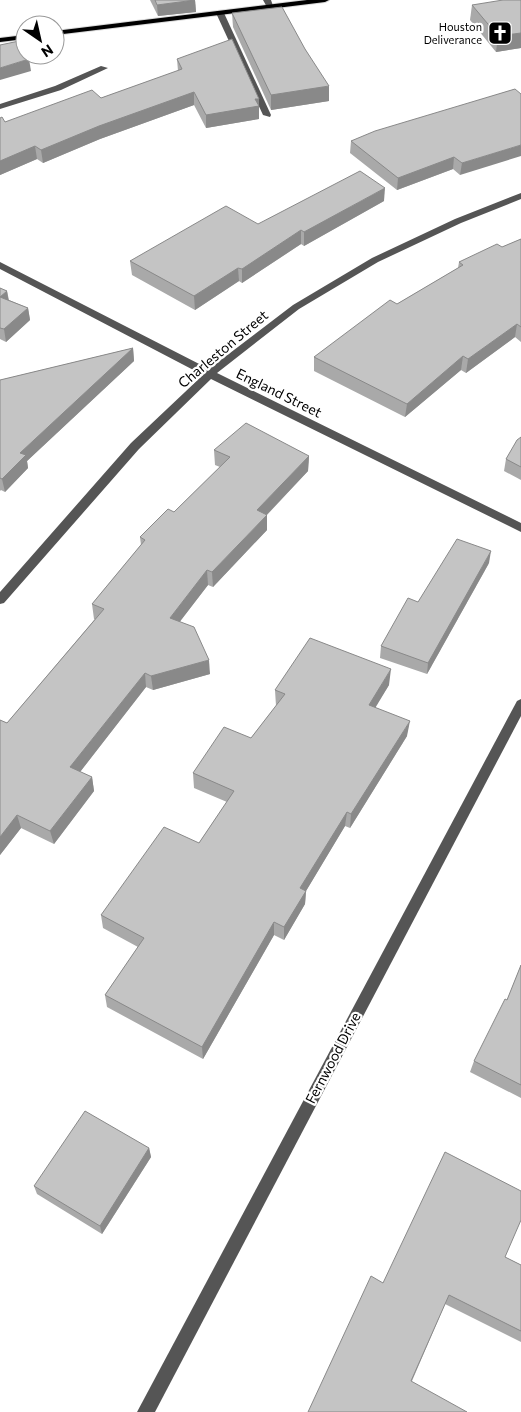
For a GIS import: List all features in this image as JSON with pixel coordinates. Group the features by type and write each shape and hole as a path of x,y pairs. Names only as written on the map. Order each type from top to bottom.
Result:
{"main road":[{"path":"65,32 220,13 269,4 325,0"},
{"path":"0,40 15,38"}],"street":[{"path":"220,13 267,114"},
{"path":"0,107 58,88 104,68"},
{"name":"Charleston Street","path":"0,600 135,446 210,374 296,306 375,260 458,221 521,196"},
{"name":"England Street","path":"0,265 210,374 521,528"},
{"name":"Fernwood Drive","path":"146,1412 521,704"}],"building":[{"path":"155,0 195,0 157,5"},
{"path":"503,0 521,0 521,33 498,36 472,5"},
{"path":"282,7 305,49 329,86 271,95 232,13"},
{"path":"232,39 259,99 255,99 259,106 206,115 194,92 99,126 41,150 35,146 0,161 0,118 2,117 5,122 92,90 101,98 182,69 177,59"},
{"path":"15,42 15,63 0,68 0,45"},
{"path":"515,89 521,94 521,145 462,163 454,157 398,178 351,141 375,131"},
{"path":"360,171 385,188 304,232 301,230 242,269 238,268 194,296 130,261 226,206 258,224"},
{"path":"521,239 521,327 517,324 468,359 463,356 407,404 314,357 390,300 397,304 463,265 459,262 497,244 502,247"},
{"path":"0,288 7,291 0,297"},
{"path":"0,297 28,308 4,329 0,328"},
{"path":"133,348 20,453 26,455 2,479 0,478 0,380"},
{"path":"246,423 309,456 257,510 267,515 212,572 207,570 170,618 194,627 209,660 151,676 145,673 70,767 92,777 50,831 17,815 0,837 0,720 7,723 104,609 92,604 145,540 140,537 168,509 174,512 230,457 214,450"},
{"path":"521,437 521,467 506,459 517,440"},
{"path":"457,539 491,551 428,663 381,646 408,598 418,602"},
{"path":"310,638 391,669 369,705 410,721 351,814 347,812 300,888 306,891 284,927 274,922 202,1047 105,995 144,938 101,915 164,827 199,843 234,791 193,773 224,727 251,738 285,694 275,690"},
{"path":"521,965 521,1085 474,1061 505,999 507,1000"},
{"path":"85,1111 149,1148 100,1226 34,1186"},
{"path":"445,1152 521,1191 521,1220 505,1257 521,1265 521,1331 449,1295 411,1381 467,1412 308,1412 371,1276 383,1283"}],"place":[{"name":"Houston Deliverance","path":"500,33"}]}
